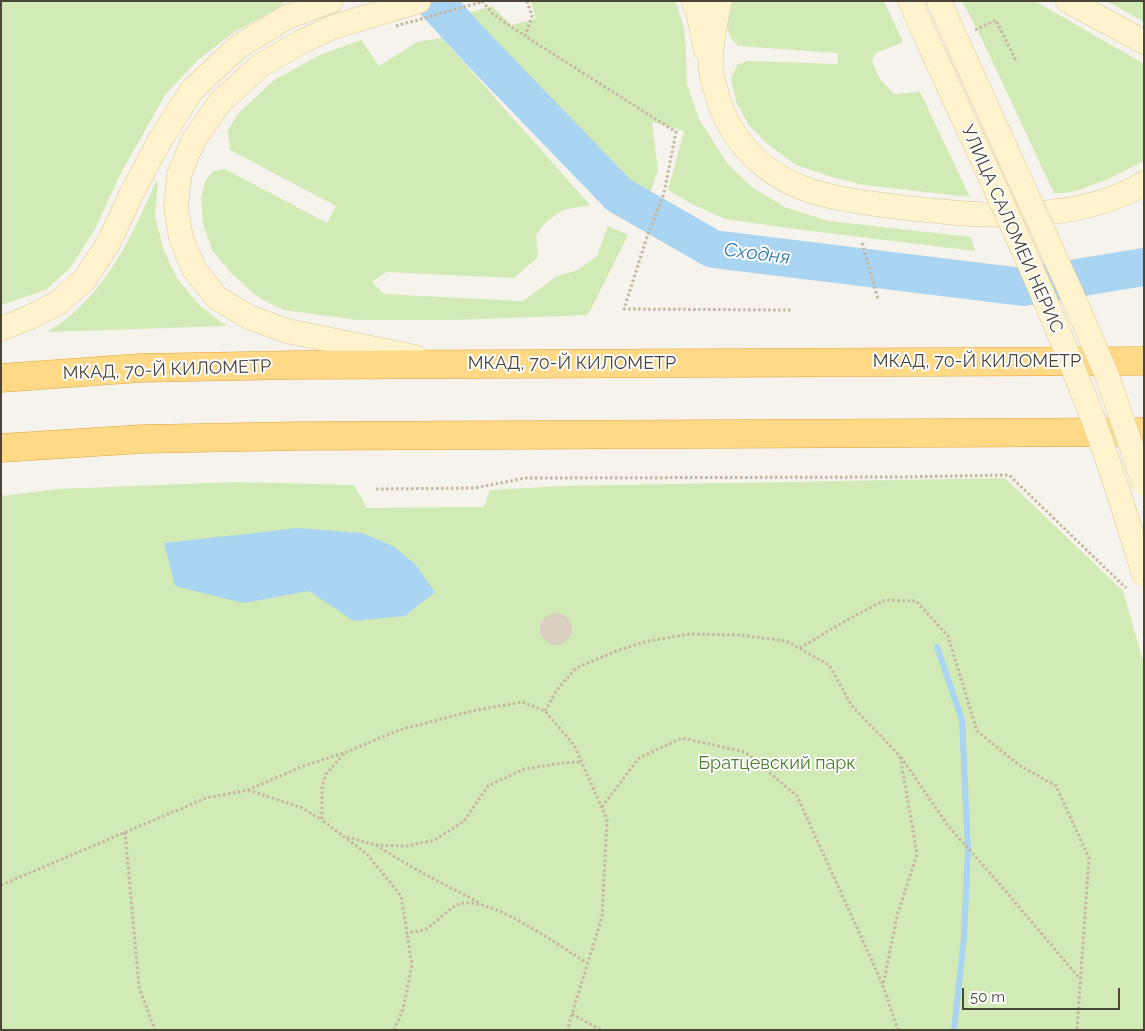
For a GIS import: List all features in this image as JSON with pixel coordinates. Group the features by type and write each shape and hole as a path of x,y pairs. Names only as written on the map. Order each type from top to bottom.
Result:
{"highway":[{"name":"МКАД, 70-Й КИЛОМЕТР","path":"1,378 140,368 296,365 1144,361"},
{"path":"1,448 142,440 301,436 1144,432"}],"main road":[{"path":"1,329 58,303 85,280 108,244 160,140 192,90 238,47 287,17 331,1"},
{"path":"419,1 389,19 333,27 301,42 261,65 220,102 193,141 179,175 176,207 181,238 194,269 217,298 249,317 287,331 453,365"},
{"path":"693,1 698,11 717,98 725,117 741,144 759,162 778,176 801,188 833,197 894,207 960,214 1026,214 1081,207 1112,198 1144,183"},
{"path":"711,70 713,35 720,1"},
{"name":"УЛИЦА САЛОМЕИ НЕРИС","path":"910,1 1051,312 1080,384 1110,464 1137,573"},
{"name":"УЛИЦА САЛОМЕИ НЕРИС","path":"939,1 963,35 1061,270 1106,372 1144,484"},
{"path":"1068,1 1144,42"}],"path":[{"path":"389,19 483,1 493,14 525,36 676,132 664,193 646,237 624,309 791,310"},
{"path":"525,36 532,16 528,1"},
{"path":"963,35 996,20 1016,60"},
{"path":"862,243 878,299"},
{"path":"376,489 475,488 526,478 1009,475 1137,573"},
{"path":"799,649 885,600 916,601 948,636 977,730 1019,765 1056,786 1089,858 1077,1030"},
{"path":"545,711 556,691 576,668 618,650 649,641 690,634 739,634 786,641 829,665 852,706 900,756 949,827 1080,980"},
{"path":"1,886 206,798 248,790 306,765 344,753 399,730 472,711 522,702 545,711 574,745 607,819 602,917 567,1030"},
{"path":"602,808 639,758 682,738 745,752 797,796 883,986 898,1030"},
{"path":"322,820 322,788 326,774 344,753"},
{"path":"883,986 897,916 917,854 900,756"},
{"path":"345,836 376,845 407,846 435,840 464,821 488,786 524,769 581,762"},
{"path":"248,790 302,808 322,820 367,854 401,896 412,965 402,1009 394,1030"},
{"path":"125,832 139,987 155,1030"},
{"path":"376,845 434,880 509,915 588,963"},
{"path":"407,933 425,929 446,912 463,902 482,904"},
{"path":"572,1014 601,1030"}],"green space":[{"path":"1,1 286,1 276,9 233,33 198,60 165,95 121,173 95,229 70,268 46,290 1,305"},
{"path":"531,1 673,1 677,5 684,29 687,84 699,119 727,163 752,187 784,207 829,221 971,237 975,251 725,219 690,203 668,190 684,131 652,122 658,170 649,196 623,176 589,142 469,13 492,6 511,25 536,19"},
{"path":"731,1 884,1 903,42 876,53 872,61 880,79 894,94 920,92 970,197 864,185 832,177 796,165 766,143 749,125 737,104 731,79 737,65 747,61 838,64 838,53 738,46 730,37 727,26"},
{"path":"962,1 1035,1 1144,64 1144,161 1108,179 1082,189 1066,193 1054,193"},
{"path":"1107,1 1144,1 1144,22"},
{"path":"442,38 590,205 563,210 546,222 536,235 538,257 514,278 386,272 372,282 384,294 523,301 557,276 578,270 597,256 608,226 628,235 588,315 457,320 358,320 283,310 258,297 231,273 212,250 203,224 201,197 206,179 214,171 225,169 327,223 336,206 230,150 228,130 238,114 274,80 320,55 361,40 379,66 417,42"},
{"path":"156,181 158,182 155,216 163,248 176,277 200,306 227,326 47,332 64,321 82,305 108,274 139,219"},
{"name":"Братцевский парк","path":"1005,478 1123,591 1144,664 1144,1030 1,1030 1,496 58,489 236,482 354,485 367,508 484,507 490,490 563,486"}],"water":[{"path":"297,528 362,533 393,546 415,564 435,592 405,616 354,621 309,591 243,603 175,586 164,543"}],"building":[{"path":"556,613 562,614 567,618 571,623 571,635 567,640 562,644 556,645 550,644 545,640 541,635 540,629 541,623 545,618 550,614"}],"waterway":[{"name":"Сходня","path":"434,1 619,195 713,249 1023,287 1144,267"},
{"path":"937,647 962,720 968,849 964,938 954,1030"}]}
